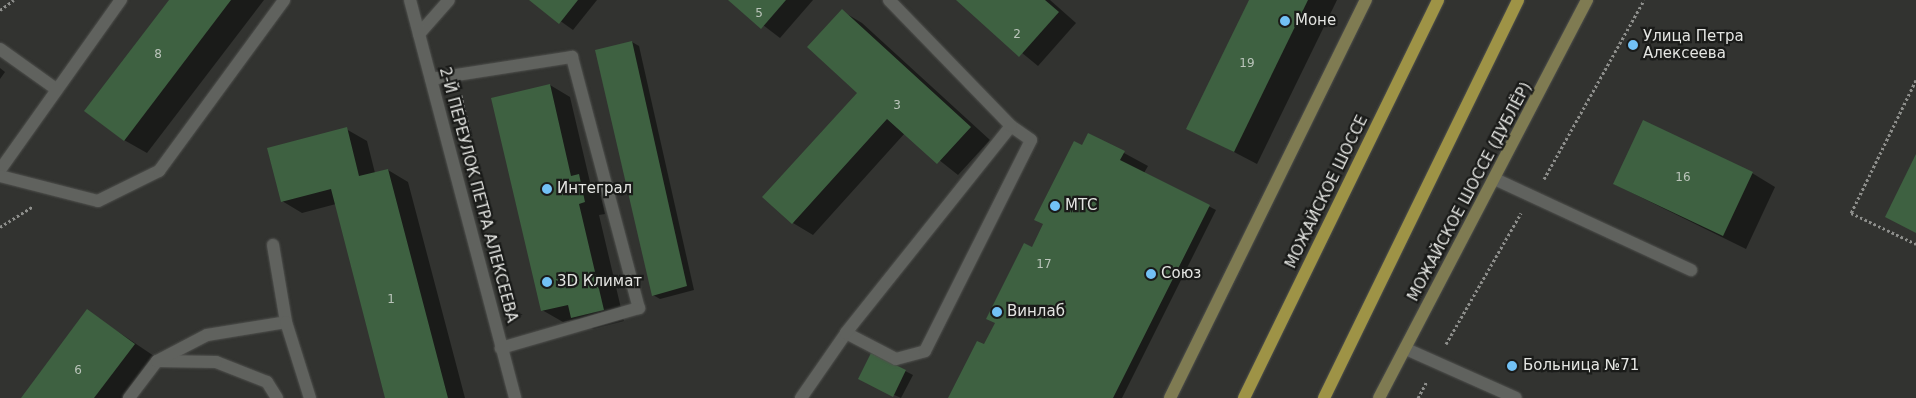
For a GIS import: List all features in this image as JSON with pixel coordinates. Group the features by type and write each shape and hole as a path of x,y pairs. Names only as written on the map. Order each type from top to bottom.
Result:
{"main road":[{"path":"1170,398 1366,0"},
{"name":"МОЖАЙСКОЕ ШОССЕ","path":"1244,398 1438,0"},
{"path":"1324,398 1518,0"},
{"name":"МОЖАЙСКОЕ ШОССЕ (ДУБЛЁР)","path":"1379,398 1497,180 1587,0"}],"street":[{"path":"0,170 121,0"},
{"path":"0,176 98,201 159,171 284,0"},
{"name":"2-Й ПЕРЕУЛОК ПЕТРА АЛЕКСЕЕВА","path":"410,0 515,398"},
{"path":"419,34 449,0"},
{"path":"846,333 896,359 925,351 1031,140 1011,126 889,0"},
{"path":"0,49 56,90"},
{"path":"430,79 572,57 639,308 501,348"},
{"path":"801,398 846,333 1011,126"},
{"path":"1497,180 1691,270"},
{"path":"273,245 286,322 310,398"},
{"path":"129,398 157,361 206,336 286,322"},
{"path":"1406,349 1516,398"},
{"path":"157,361 216,362 267,382 277,398"}],"path":[{"path":"0,10 14,0"},
{"path":"1916,80 1851,213 1916,244"},
{"path":"0,227 58,191"}],"building":[{"path":"169,0 231,0 124,141 84,111"},
{"path":"529,0 578,0 559,24"},
{"path":"728,0 786,0 761,29"},
{"path":"956,0 1045,0 1059,12 1019,57"},
{"path":"1249,0 1308,0 1234,152 1186,129"},
{"path":"842,9 971,127 937,164 887,119 792,224 762,197 857,93 807,47"},
{"path":"632,41 687,286 652,296 595,50"},
{"name":"Интеграл","path":"550,84 571,176 579,174 585,202 579,204 604,310 571,318 568,305 541,311 491,98"},
{"path":"1643,120 1753,172 1723,236 1613,184"},
{"path":"347,127 359,176 388,169 448,398 385,398 331,189 281,202 267,148"},
{"path":"1088,133 1125,151 1120,160 1210,205 1113,398 948,398 977,341 984,344 995,323 986,319 1024,243 1032,247 1043,224 1034,220 1074,141 1082,145"},
{"path":"1916,154 1916,233 1885,217"},
{"path":"87,309 135,344 94,398 21,398"},
{"path":"871,353 906,370 893,397 858,379"}],"place":[{"name":"Моне","path":"1285,21"},
{"name":"Улица Петра Алексеева","path":"1633,45"},
{"name":"Интеграл","path":"547,189"},
{"name":"МТС","path":"1055,206"},
{"name":"Союз","path":"1151,274"},
{"name":"3D Климат","path":"547,282"},
{"name":"Винлаб","path":"997,312"},
{"name":"Больница №71","path":"1512,366"}]}
